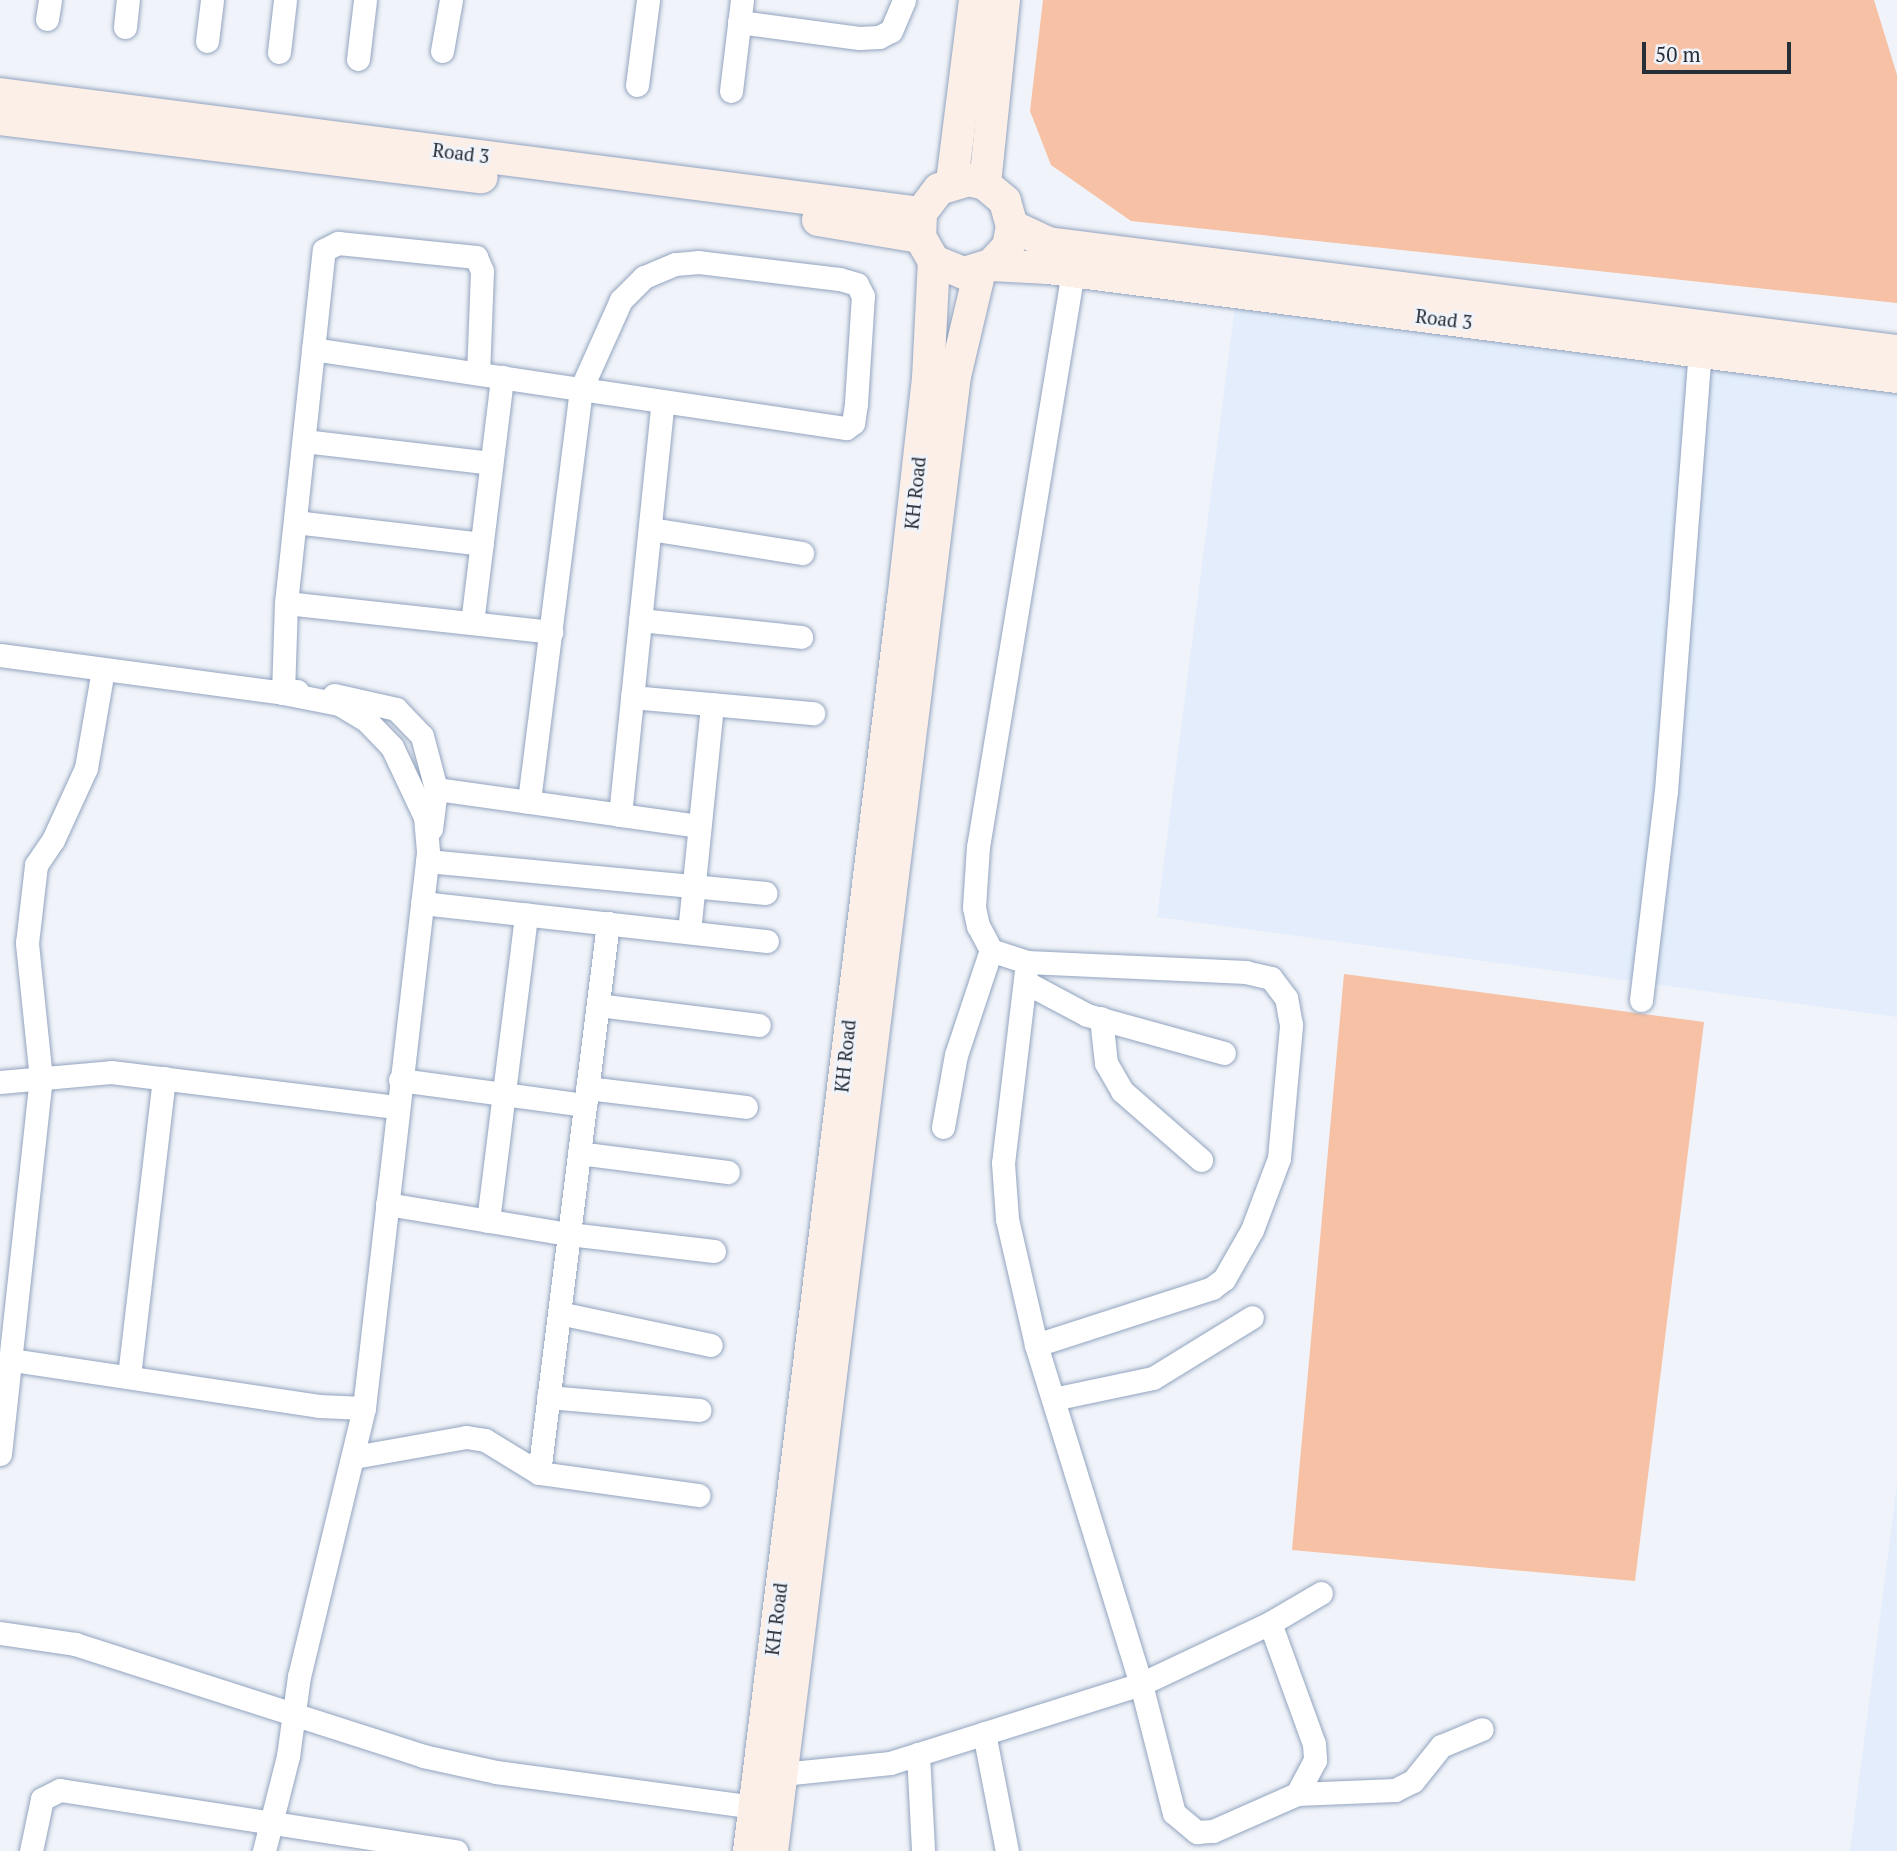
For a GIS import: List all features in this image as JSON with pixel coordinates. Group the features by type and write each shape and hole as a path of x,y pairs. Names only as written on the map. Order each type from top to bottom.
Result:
{"main road":[{"path":"952,182 975,0"},
{"path":"985,184 1004,0"},
{"name":"Road 3","path":"0,94 925,237"},
{"name":"Road 3","path":"0,119 769,212 925,237"},
{"path":"952,182 985,184 1005,201 1012,226 1007,247 986,268 956,271 925,237 933,194 952,182"},
{"name":"Road 3","path":"1012,226 1048,243 1701,339 1897,377"},
{"name":"KH Road","path":"772,1851 765,1809 928,378 925,237"},
{"name":"Road 3","path":"986,268 1073,271 1701,339 1897,351"},
{"name":"KH Road","path":"749,1851 782,1774 955,376 986,268"}],"street":[{"path":"125,27 128,0"},
{"path":"207,41 212,0"},
{"path":"279,52 285,0"},
{"path":"358,59 365,0"},
{"path":"442,51 451,0"},
{"path":"637,85 648,0"},
{"path":"731,91 741,11 859,38 879,37 891,31 904,0"},
{"path":"283,692 286,603 322,259 330,246 468,254 476,257 482,271 478,373"},
{"path":"313,349 478,373 581,389 663,401 851,427 864,308 857,284 699,262 675,264 644,276 621,300 581,389 529,802"},
{"path":"1073,271 978,847 974,907 991,950 1101,1018 1224,1053"},
{"path":"1641,1000 1666,791 1701,339"},
{"path":"472,623 502,377"},
{"path":"620,816 663,401"},
{"path":"304,441 491,463"},
{"path":"295,522 482,544"},
{"path":"650,529 802,553"},
{"path":"286,603 551,632"},
{"path":"640,620 801,637"},
{"path":"0,655 283,692 327,694 396,709 422,736 436,789 400,1080 364,1408 299,1676 296,1712 264,1851"},
{"path":"0,1454 41,1079 27,943 36,865 53,840 86,768 103,670"},
{"path":"283,692 339,704 367,721 392,747 425,817 427,857"},
{"path":"632,697 813,713"},
{"path":"689,932 712,704"},
{"path":"436,789 699,826"},
{"path":"427,857 765,893"},
{"path":"422,903 767,940"},
{"path":"488,1221 526,914"},
{"path":"539,1473 608,923"},
{"path":"943,1127 956,1055 991,950"},
{"path":"1026,972 1003,1163 1007,1219 1036,1345 1142,1684 1174,1813 1183,1824 1197,1832 1213,1830 1297,1794 1395,1790 1413,1782 1441,1746 1482,1728"},
{"path":"1026,972 1246,972 1271,978 1286,998 1291,1025 1279,1158 1252,1230 1224,1279 1212,1288 1036,1345"},
{"path":"598,1006 759,1024"},
{"path":"1101,1018 1106,1063 1122,1091 1200,1160"},
{"path":"0,1082 111,1072 398,1107"},
{"path":"129,1376 164,1078"},
{"path":"400,1080 504,1094 746,1107"},
{"path":"579,1153 728,1172"},
{"path":"387,1204 569,1234 714,1251"},
{"path":"559,1313 711,1345"},
{"path":"1053,1399 1153,1378 1252,1317"},
{"path":"12,1360 319,1406 364,1408"},
{"path":"548,1396 699,1410"},
{"path":"354,1457 467,1437 485,1440 539,1473 698,1494"},
{"path":"782,1774 890,1763 1142,1684 1270,1623 1321,1593"},
{"path":"1270,1623 1314,1744 1315,1760 1297,1794"},
{"path":"0,1633 75,1643 296,1712 423,1756 496,1772 765,1809"},
{"path":"984,1733 1007,1851"},
{"path":"918,1754 923,1851"},
{"path":"31,1851 42,1800 60,1790 269,1824 346,1843 456,1851"}],"shaded area":[{"path":"1043,0 1874,0 1897,75 1897,303 1131,221 1051,165 1030,111"},
{"path":"1235,306 1897,385 1897,1017 1157,917"},
{"path":"1344,974 1704,1022 1635,1581 1292,1550"},
{"path":"1897,1485 1897,1851 1850,1851"}]}
